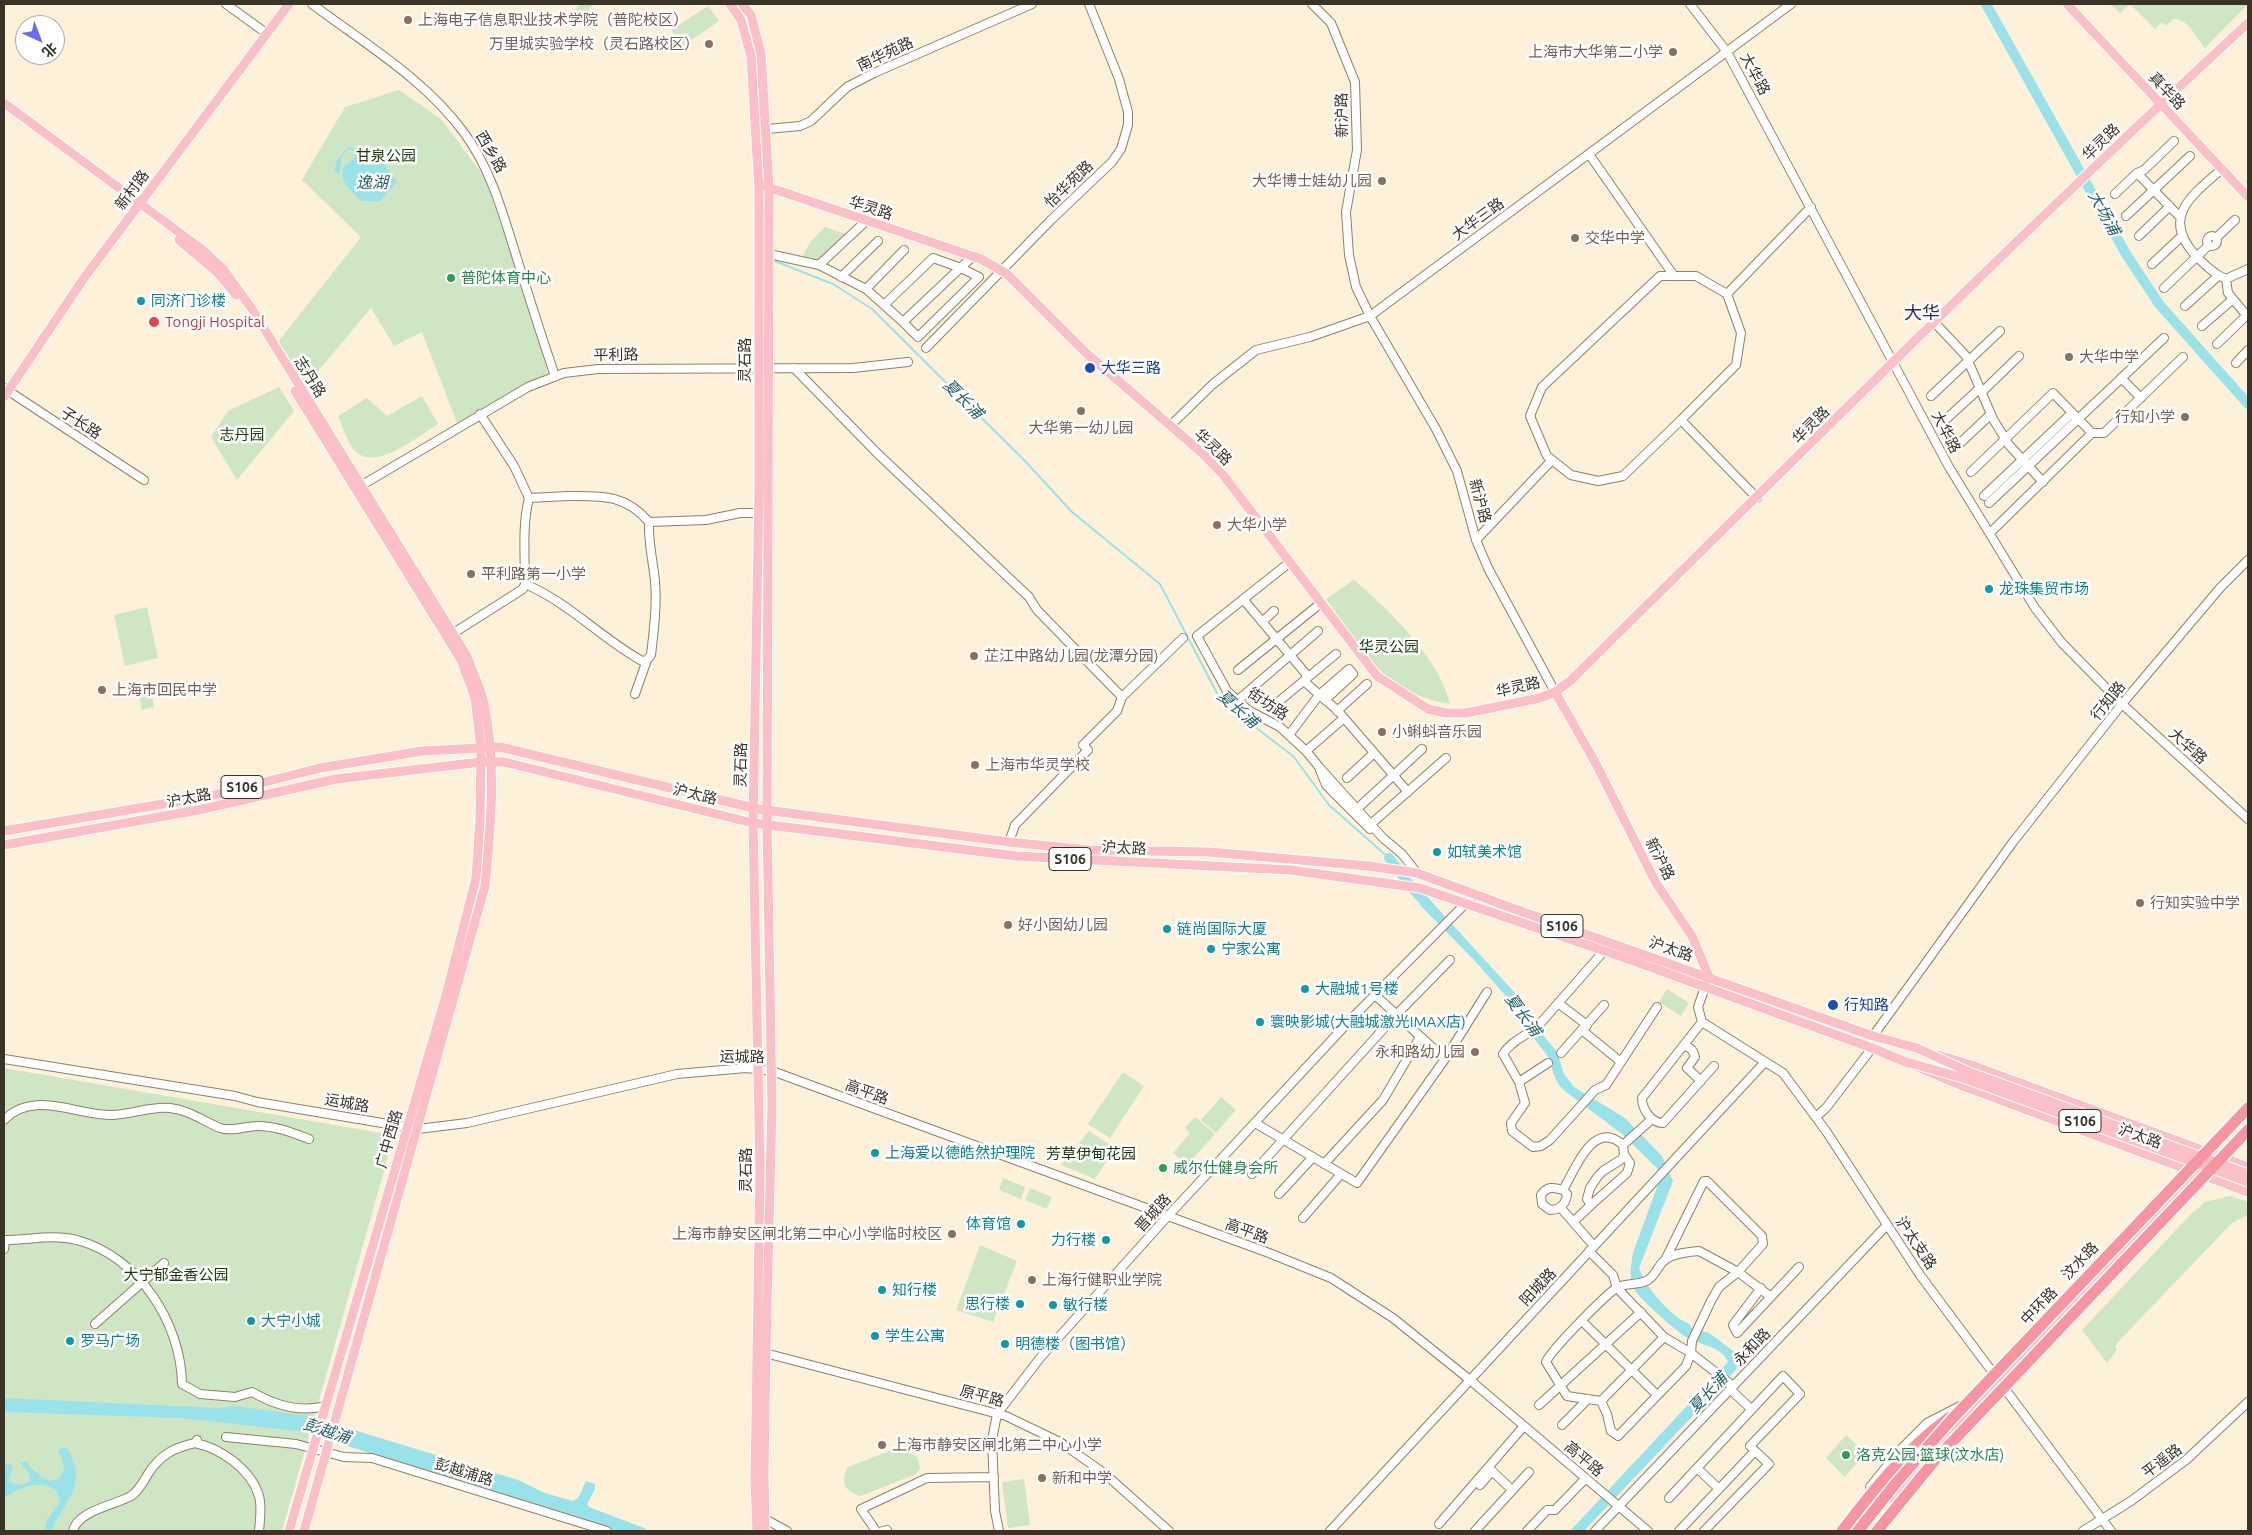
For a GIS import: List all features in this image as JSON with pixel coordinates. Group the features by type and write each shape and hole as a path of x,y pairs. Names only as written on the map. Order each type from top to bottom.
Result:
{"highway":[{"name":"中环路","path":"1856,1531 1952,1419 2248,1108"},
{"name":"中环路","path":"1877,1531 1935,1460 2248,1130"},
{"path":"1842,1531 1906,1454 1928,1433 1950,1418"}],"main road":[{"name":"新村路","path":"5,392 84,278 288,4"},
{"name":"灵石路","path":"730,4 741,20 751,56 759,184 758,514 753,823 765,1531"},
{"name":"灵石路","path":"742,4 751,16 761,54 769,189 767,824 772,1071 755,1481 757,1531"},
{"name":"真华路","path":"2067,4 2248,197"},
{"name":"华灵路","path":"759,184 769,189 973,256 1002,270 1084,352 1202,453 1224,476 1377,676 1428,709 1446,713 1466,713 1540,698 1555,692 1570,681 2068,193 2160,104 2248,23"},
{"name":"志丹路","path":"4,103 138,205 199,255 218,273 235,294 466,656 482,698 491,747"},
{"name":"志丹路","path":"4,110 138,205"},
{"name":"志丹路","path":"358,487 461,660 475,698 481,748"},
{"name":"新沪路","path":"1555,692 1595,762 1656,883 1692,936 1709,977"},
{"name":"广中西路","path":"304,1531 371,1298 485,886 490,831 491,747"},
{"name":"沪太路","path":"4,831 210,796 320,768 422,751 500,747 768,810 1009,842 1088,850 1208,852 1383,867 1417,873 1874,1036 1971,1065 2204,1149 2248,1167"},
{"name":"广中西路","path":"289,1531 357,1293 445,999 476,878 481,748"},
{"name":"沪太路","path":"4,845 198,810 336,779 492,762 513,764 753,823 1016,856 1290,870 1388,882 1420,888 1705,987 1872,1048 1963,1086 2248,1192"},
{"path":"1705,987 1709,977"},
{"name":"沪太路","path":"1917,1048 1969,1072 2248,1174"},
{"name":"沪太路","path":"1910,1063 1966,1079 2248,1182"},
{"name":"汶水路","path":"1864,1531 1879,1511 1924,1461 2197,1173 2204,1149 2248,1101"},
{"name":"汶水路","path":"1881,1531 2083,1278 2116,1243 2197,1173 2225,1159 2248,1134"},
{"name":"汶水路","path":"1871,1531 2000,1380 2140,1230 2197,1173"},
{"path":"2116,1243 2140,1230"},
{"path":"2074,1300 2083,1278"},
{"path":"357,1293 371,1298"},
{"name":"汶水路","path":"1856,1531 1894,1481 1962,1405 2000,1380"},
{"path":"1924,1461 1932,1438"}],"street":[{"path":"226,4 266,33"},
{"name":"西乡路","path":"312,4 404,71 451,117 476,149 494,186 554,376"},
{"name":"南华苑路","path":"756,130 800,126 811,121 847,87 874,73 1032,4"},
{"name":"怡华苑路","path":"926,348 1112,162 1121,149 1128,125 1128,112 1119,79 1089,4"},
{"name":"新沪路","path":"1312,4 1331,23 1355,82 1357,150 1346,212 1349,255 1356,287 1370,316 1436,429 1457,471 1476,540 1488,568 1555,692"},
{"name":"大华路","path":"1690,4 1727,52 1949,467 2035,608 2062,643 2122,704 2248,819"},
{"name":"大华三路","path":"1170,426 1213,384 1256,350 1310,337 1370,316 1792,4"},
{"path":"2115,194 2137,173 2144,170 2174,141"},
{"path":"1589,154 1674,276"},
{"path":"2126,216 2190,156"},
{"path":"2222,169 2184,205 2179,221 2182,236 2197,256 2218,276 2226,280"},
{"path":"2137,173 2180,216"},
{"path":"2139,236 2170,206"},
{"path":"1727,294 1811,207"},
{"path":"2164,288 2209,245 2207,240 2209,237 2216,238 2235,220"},
{"path":"819,265 866,221"},
{"path":"2152,264 2182,236"},
{"path":"841,276 878,241"},
{"path":"866,289 904,250"},
{"path":"769,254 819,265 866,289 918,337 979,277 933,258 884,305"},
{"path":"903,322 973,256"},
{"path":"2226,280 2248,270"},
{"path":"1660,276 1674,276 1696,276 1727,294 1741,333 1736,365 1622,476 1598,481 1571,474 1547,456 1530,416 1542,388 1660,276"},
{"path":"2185,306 2218,276"},
{"path":"2226,280 2228,293 2245,314"},
{"path":"2202,326 2233,299"},
{"path":"2217,344 2245,314 2248,304"},
{"path":"1935,323 1966,356 1991,414 2005,438 2043,482"},
{"path":"1931,396 2000,331"},
{"path":"1987,499 2075,415 2121,378 2164,338"},
{"path":"2236,362 2248,350"},
{"path":"1943,422 2019,356"},
{"path":"1993,530 2092,433 2104,433 2183,357"},
{"name":"平利路","path":"358,487 516,392 564,373 598,369 853,368 908,362"},
{"path":"794,368 878,454 1029,597 1037,610 1122,698"},
{"path":"2121,378 2140,398"},
{"name":"子长路","path":"5,392 144,480"},
{"path":"1971,472 2053,392 2092,433"},
{"path":"452,634 523,589 525,584 525,512 529,498 514,466 480,414"},
{"path":"1957,446 1991,414"},
{"path":"1681,420 1757,498"},
{"path":"1476,540 1552,460"},
{"path":"529,498 586,496 620,500 638,509 649,522 648,538 655,581 655,609 651,655 647,660 635,694"},
{"path":"649,522 706,520 740,513 758,514"},
{"name":"行知路","path":"1874,1036 1981,884 2122,704 2220,588 2248,560"},
{"name":"街坊路","path":"1290,562 1197,636 1227,691 1248,710 1280,727 1306,751 1383,838 1402,854 1417,873"},
{"path":"525,584 559,602 597,632 633,656 642,661 647,660"},
{"path":"1244,599 1306,674 1306,683 1337,710 1408,792"},
{"path":"1238,670 1321,603"},
{"path":"1262,622 1274,611"},
{"path":"1238,701 1318,631"},
{"path":"1009,842 1015,825 1088,750 1083,745 1117,711 1122,698 1183,638"},
{"path":"1271,708 1336,654"},
{"path":"1337,710 1367,684"},
{"path":"1289,735 1322,697"},
{"path":"1306,751 1344,718"},
{"path":"1358,808 1422,749"},
{"path":"1347,778 1374,753"},
{"path":"1371,824 1446,758"},
{"path":"1320,768 1322,777 1331,790 1358,818 1383,838"},
{"path":"1465,903 1475,894"},
{"name":"晋城路","path":"999,1531 995,1511 992,1440 997,1414 1040,1358 1167,1217 1375,995 1465,903"},
{"path":"1604,951 1538,1026 1508,1045 1503,1054 1519,1082 1525,1103 1511,1123 1512,1131 1534,1147 1541,1146 1550,1140 1595,1090 1606,1085 1657,1007"},
{"path":"1252,1174 1396,1015 1450,960"},
{"path":"1663,1123 1658,1123 1652,1119 1644,1108 1642,1098 1702,1022 1698,1007 1705,987"},
{"path":"1255,1123 1357,1183 1445,1059 1487,992"},
{"path":"1375,995 1445,1059"},
{"path":"1558,1003 1621,1062"},
{"path":"1561,1053 1604,1005"},
{"name":"沪太支路","path":"1702,1022 1783,1073 1816,1117 1920,1275 2000,1380 2058,1462 2112,1531"},
{"path":"1324,1164 1382,1100 1420,1037"},
{"path":"1683,1046 1691,1048 1694,1052 1695,1057 1687,1068 1701,1081"},
{"path":"1816,1117 1826,1108 1872,1048"},
{"name":"运城路","path":"4,1059 235,1096 257,1102 418,1129 467,1123 677,1074 721,1070 772,1071"},
{"name":"阳城路","path":"1330,1531 1765,1062"},
{"path":"1519,1082 1548,1063"},
{"path":"1663,1123 1714,1066"},
{"name":"高平路","path":"772,1071 1331,1278 1393,1318 1470,1380 1648,1531"},
{"path":"4,1120 9,1115 38,1104 50,1104 97,1115 116,1115 167,1108 194,1114 221,1128 272,1127 309,1139"},
{"path":"1624,1143 1652,1119"},
{"path":"1663,1123 1667,1130"},
{"path":"1563,1190 1578,1162 1598,1138 1604,1136 1624,1143"},
{"path":"1591,1206 1587,1195 1603,1170 1622,1159 1624,1143"},
{"path":"1573,1222 1627,1173 1630,1163 1624,1154"},
{"path":"1280,1194 1313,1157"},
{"path":"1303,1218 1341,1174"},
{"path":"1704,1181 1707,1181 1762,1236 1763,1244 1738,1272 1719,1287 1692,1341 1692,1352 1686,1366 1618,1436 1611,1431 1607,1414 1601,1401 1567,1396 1546,1362 1549,1355 1617,1288 1629,1284 1647,1282 1665,1260 1704,1181"},
{"path":"1554,1187 1563,1190 1567,1194 1566,1200 1560,1207 1550,1210 1545,1208 1541,1195 1548,1188 1554,1187"},
{"path":"1560,1207 1613,1275 1617,1288 1664,1337 1692,1352 1730,1386 1751,1409"},
{"name":"永和路","path":"1596,1531 1616,1504 1887,1224"},
{"path":"4,1249 4,1236 55,1237 76,1240 97,1247 119,1261 143,1281 174,1333 182,1370 182,1384 200,1394 235,1397 252,1392 272,1403 313,1409 324,1408"},
{"path":"1665,1260 1687,1252 1699,1252 1738,1272 1771,1297"},
{"path":"95,1324 164,1262"},
{"path":"1761,1288 1733,1325 1736,1333 1799,1267"},
{"path":"1539,1405 1641,1312"},
{"path":"1582,1321 1657,1395"},
{"path":"1601,1401 1664,1337"},
{"name":"原平路","path":"761,1352 1006,1416 1065,1446 1122,1488 1169,1531"},
{"path":"1669,1498 1783,1376 1800,1394 1750,1446 1769,1464 1704,1531"},
{"path":"1562,1425 1588,1399"},
{"name":"平遥路","path":"2083,1531 2137,1497 2195,1453 2248,1402"},
{"path":"1838,1531 1898,1452 1927,1424 1962,1405"},
{"path":"1469,1498 1524,1426"},
{"name":"彭越浦路","path":"226,1437 313,1447 327,1453 354,1458 363,1456 372,1458 607,1531"},
{"path":"73,1531 74,1526 84,1517 132,1495 158,1461 169,1450 196,1442 226,1454 250,1480 258,1494 260,1510 258,1531"},
{"path":"1680,1531 1755,1451"},
{"path":"1697,1468 1719,1489"},
{"path":"1490,1470 1512,1490"},
{"path":"1440,1524 1490,1470"},
{"path":"1475,1531 1529,1472"},
{"path":"876,1531 861,1509 927,1478 946,1480 994,1477"},
{"path":"1527,1531 1547,1510 1555,1510 1586,1478"},
{"path":"1558,1502 1571,1488 1578,1487"},
{"path":"765,1518 787,1531"}],"green space":[{"path":"580,4 593,4 575,28 566,21"},
{"path":"2110,4 2130,4 2120,13"},
{"path":"2130,4 2248,4 2205,48 2192,29 2184,22 2173,19 2166,26 2162,22 2155,29"},
{"path":"708,6 719,21 683,46 671,30"},
{"name":"甘泉公园","path":"399,90 441,119 485,178 525,293 548,373 457,423 422,332 394,346 371,308 305,387 278,342 361,237 302,180 345,107"},
{"path":"825,227 846,234 818,262 801,258 811,241"},
{"name":"志丹园","path":"279,387 294,411 237,480 211,437 228,411"},
{"path":"422,396 438,424 397,450 385,455 364,456 355,451 347,439 338,416 367,398 387,416"},
{"name":"华灵公园","path":"1354,580 1382,605 1411,636 1436,670 1445,687 1450,704 1426,698 1407,690 1390,679 1364,652 1326,599"},
{"path":"147,607 158,658 125,666 114,615"},
{"path":"150,686 154,707 142,710 137,688"},
{"path":"1667,989 1689,1003 1681,1016 1659,1002"},
{"name":"大宁郁金香公园","path":"4,1068 387,1134 393,1139 282,1531 4,1531"},
{"path":"1123,1072 1144,1086 1110,1138 1088,1124"},
{"path":"1221,1097 1236,1110 1216,1133 1201,1120"},
{"path":"1195,1117 1215,1134 1187,1165 1173,1153 1190,1133 1185,1128"},
{"name":"芳草伊甸花园","path":"1089,1131 1115,1148 1095,1179 1061,1165"},
{"path":"1003,1178 1025,1187 1021,1199 999,1190"},
{"path":"1030,1188 1052,1197 1047,1209 1025,1200"},
{"path":"2230,1196 2248,1202 2248,1215 2232,1223 2118,1342 2115,1347 2117,1350 2107,1363 2082,1330 2190,1215 2205,1202"},
{"path":"980,1245 1017,1261 993,1322 956,1310"},
{"name":"洛克公园·篮球(汶水店)","path":"1846,1435 1866,1453 1845,1477 1826,1458"},
{"path":"902,1446 918,1458 920,1469 916,1474 861,1496 847,1489 844,1477 848,1467"},
{"path":"1024,1479 1030,1525 1008,1528 1002,1482"}],"water":[{"name":"逸湖","path":"348,147 357,149 356,156 367,165 384,164 397,182 380,201 362,201 343,180 343,167 355,158 354,151 349,149 346,152 342,157 339,174 334,172 337,160"},
{"path":"1419,904 1439,910 1528,1007 1534,1016 1538,1029 1557,1052 1564,1074 1574,1087 1625,1118 1662,1156 1673,1181 1639,1268 1650,1289 1671,1312 1679,1319 1690,1324 1692,1328 1709,1333 1736,1353 1736,1370 1584,1531 1570,1531 1728,1362 1720,1352 1686,1337 1674,1328 1649,1306 1633,1287 1631,1266 1633,1253 1660,1179 1659,1170 1622,1134 1559,1085 1553,1073 1550,1059 1532,1036 1519,1011 1475,961"},
{"name":"彭越浦","path":"4,1398 220,1408 235,1406 308,1416 518,1480 545,1493 573,1501 578,1498 586,1481 595,1484 595,1489 587,1504 589,1507 648,1531 613,1531 304,1432 182,1418 4,1412"},
{"path":"63,1448 69,1451 72,1458 76,1469 76,1479 74,1488 51,1531 45,1531 47,1520 60,1502 57,1491 44,1485 37,1485 23,1488 4,1498 4,1464 13,1465 9,1480 16,1484 30,1481 30,1475 21,1463 26,1461 43,1478 55,1480 62,1474 63,1463 57,1451"}],"waterway":[{"name":"大场浦","path":"1986,4 2126,254 2159,304 2248,404"},
{"name":"夏长浦","path":"772,260 833,284 872,309 1025,461 1072,512 1160,584 1219,697 1294,757 1329,805 1389,858"},
{"name":"夏长浦","path":"1389,858 1414,890 1438,916"}],"place":[{"name":"上海电子信息职业技术学院（普陀校区）","path":"408,20"},
{"name":"万里城实验学校（灵石路校区）","path":"709,44"},
{"name":"上海市大华第二小学","path":"1673,52"},
{"name":"大华博士娃幼儿园","path":"1382,181"},
{"name":"交华中学","path":"1575,238"},
{"name":"普陀体育中心","path":"451,278"},
{"name":"同济门诊楼","path":"141,301"},
{"name":"Tongji Hospital","path":"154,322"},
{"name":"大华中学","path":"2069,357"},
{"name":"大华三路","path":"1090,368"},
{"name":"大华第一幼儿园","path":"1081,411"},
{"name":"行知小学","path":"2185,417"},
{"name":"大华小学","path":"1217,525"},
{"name":"平利路第一小学","path":"471,574"},
{"name":"龙珠集贸市场","path":"1989,589"},
{"name":"芷江中路幼儿园(龙潭分园)","path":"974,656"},
{"name":"上海市回民中学","path":"102,690"},
{"name":"小蝌蚪音乐园","path":"1382,732"},
{"name":"上海市华灵学校","path":"975,765"},
{"name":"如轼美术馆","path":"1437,852"},
{"name":"行知实验中学","path":"2140,903"},
{"name":"好小囡幼儿园","path":"1008,925"},
{"name":"链尚国际大厦","path":"1167,929"},
{"name":"宁家公寓","path":"1211,949"},
{"name":"大融城1号楼","path":"1305,989"},
{"name":"行知路","path":"1833,1005"},
{"name":"寰映影城(大融城激光IMAX店)","path":"1260,1022"},
{"name":"永和路幼儿园","path":"1475,1052"},
{"name":"上海爱以德皓然护理院","path":"875,1153"},
{"name":"威尔仕健身会所","path":"1163,1168"},
{"name":"体育馆","path":"1021,1224"},
{"name":"上海市静安区闸北第二中心小学临时校区","path":"952,1234"},
{"name":"力行楼","path":"1106,1240"},
{"name":"上海行健职业学院","path":"1032,1280"},
{"name":"知行楼","path":"882,1290"},
{"name":"思行楼","path":"1020,1304"},
{"name":"敏行楼","path":"1053,1305"},
{"name":"大宁小城","path":"251,1321"},
{"name":"学生公寓","path":"875,1336"},
{"name":"罗马广场","path":"70,1341"},
{"name":"明德楼（图书馆）","path":"1005,1344"},
{"name":"上海市静安区闸北第二中心小学","path":"882,1445"},
{"name":"洛克公园·篮球(汶水店)","path":"1846,1455"},
{"name":"新和中学","path":"1042,1478"}],"district":[{"name":"大华","path":"1922,313"}]}
